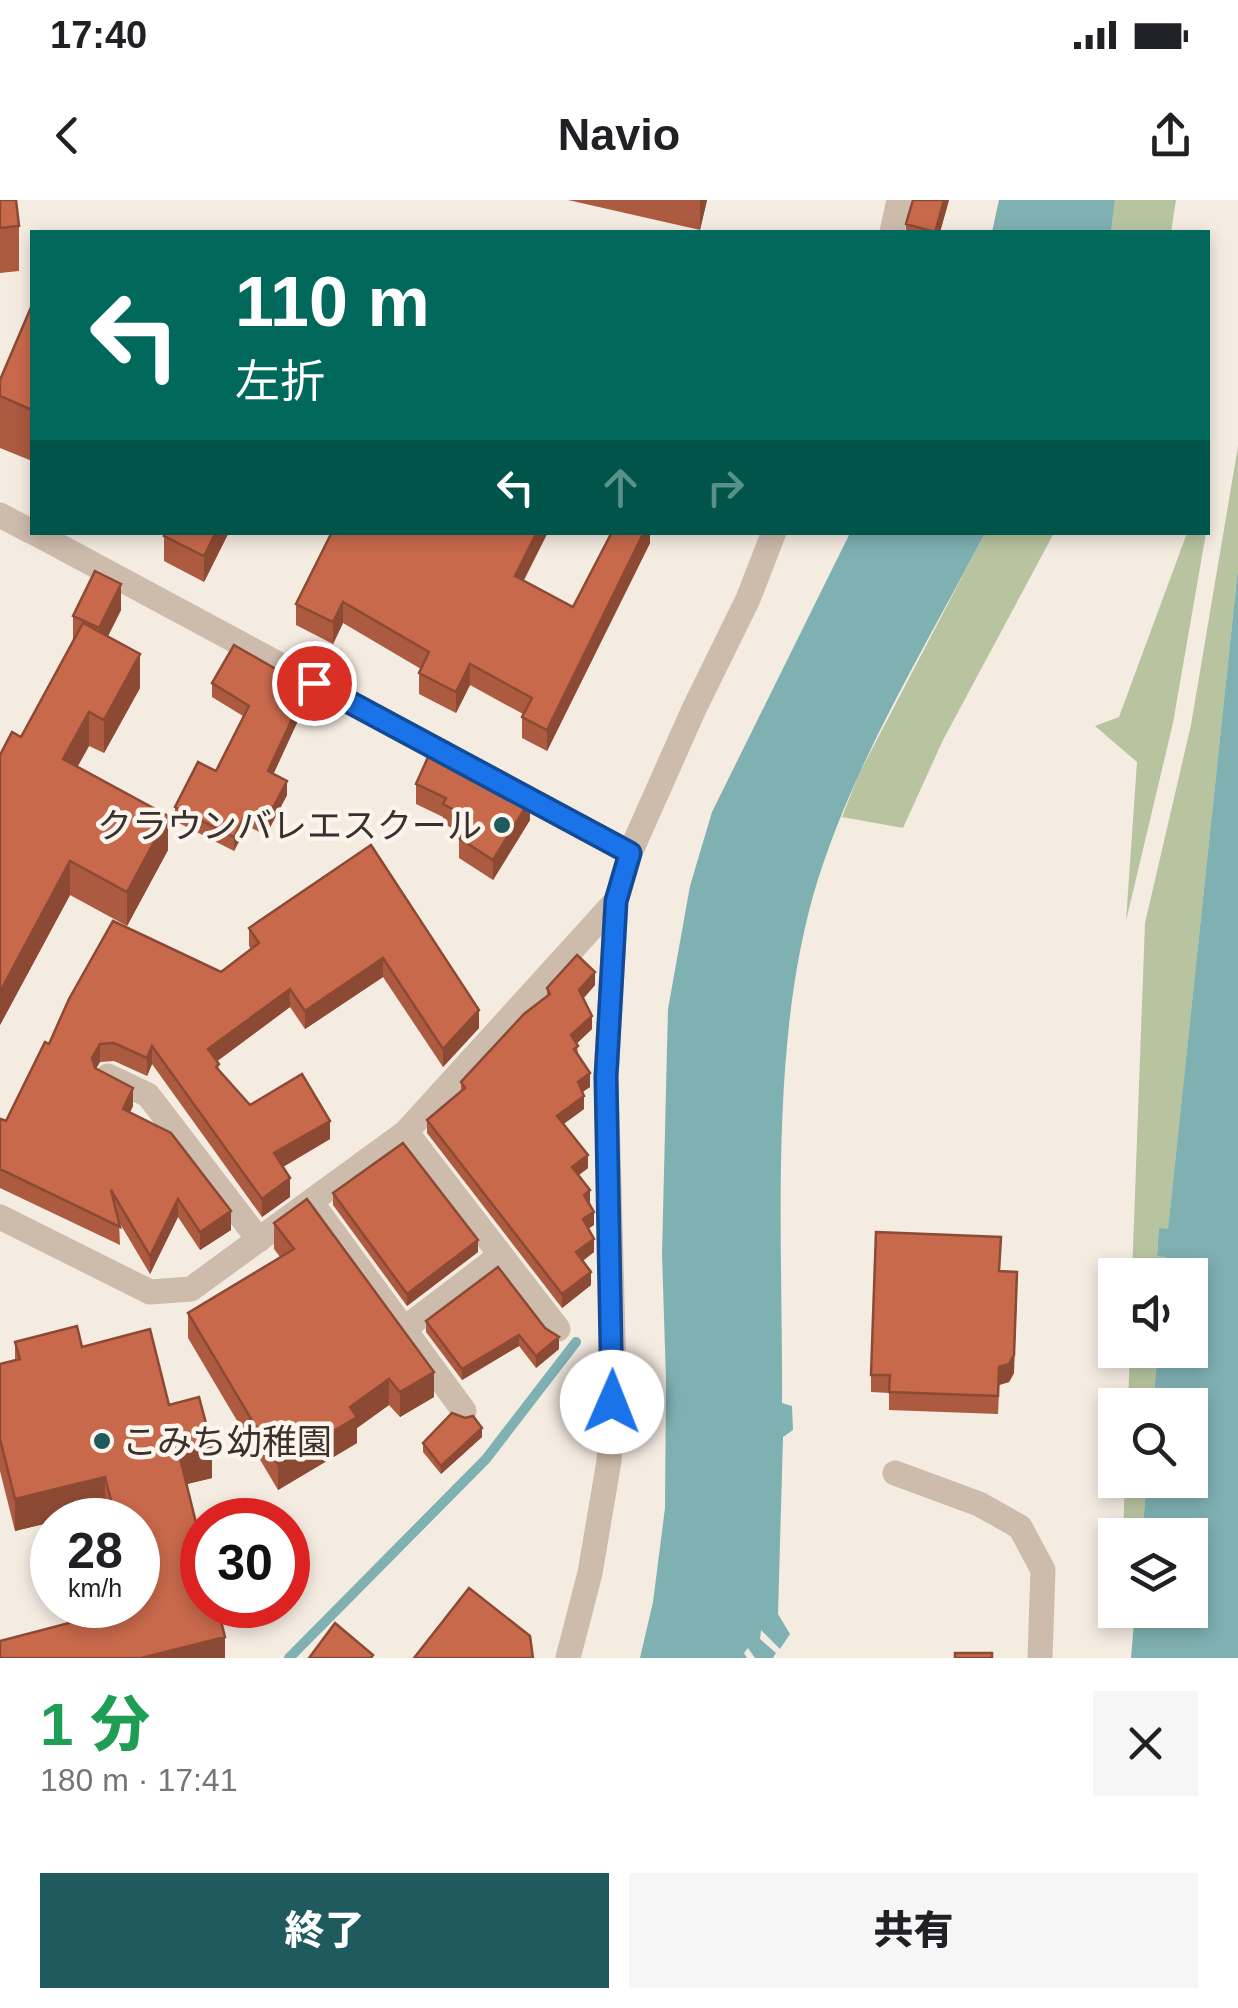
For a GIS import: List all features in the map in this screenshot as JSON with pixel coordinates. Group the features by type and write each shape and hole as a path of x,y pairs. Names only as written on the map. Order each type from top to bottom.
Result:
{"street":[{"path":"892,230 899,200"},
{"path":"0,514 30,530"},
{"path":"39,535 630,853"},
{"path":"568,1658 590,1572 609,1460 614,1372 606,1077 616,901 630,853 748,598 773,535"},
{"path":"0,1217 150,1292 191,1289 406,1132 616,901"},
{"path":"108,1076 148,1096 259,1240"},
{"path":"406,1132 558,1329"},
{"path":"311,1202 464,1411"},
{"path":"404,1328 501,1255"},
{"path":"895,1473 979,1504 1020,1527 1043,1570 1040,1658"}],"green space":[{"path":"1115,200 1176,200 1171,230 1111,230"},
{"path":"1238,446 1238,568 1168,1230 1159,1229 1157,1255 1166,1258 1133,1258 1145,923 1191,725"},
{"path":"984,535 1053,535 943,740 903,828 842,817 859,774"},
{"path":"1186,535 1206,535 1173,723 1126,921 1137,762 1095,726 1119,717"},
{"path":"1129,1368 1156,1368 1155,1388 1129,1388"},
{"path":"1124,1498 1145,1498 1144,1518 1124,1518"}],"water":[{"path":"999,200 1115,200 1111,230 992,230"},
{"path":"849,535 984,535 890,710 847,802 813,896 799,956 784,1082 781,1147 782,1403 792,1406 793,1430 783,1437 778,1614 790,1634 780,1649 761,1630 760,1639 776,1653 773,1658 755,1658 748,1648 744,1653 747,1658 640,1658 653,1602 665,1508 662,1254 668,1009 690,886 712,812"},
{"path":"1238,568 1238,1658 1131,1658 1134,1628 1208,1628 1208,1518 1144,1518 1145,1498 1208,1498 1208,1388 1155,1388 1156,1368 1208,1368 1208,1258 1157,1256 1159,1228 1168,1229"}],"building":[{"path":"0,200 16,200 19,226 0,228"},
{"path":"913,200 944,200 936,230 906,224"},
{"path":"30,310 30,409 0,396 0,380"},
{"path":"164,535 214,535 204,556"},
{"path":"330,535 536,535 515,576 573,607 610,535 643,535 547,730 522,717 532,698 470,664 456,692 419,673 429,652 343,602 333,622 296,604"},
{"path":"95,571 121,584 99,628 73,616"},
{"path":"83,623 140,654 104,720 89,712 63,759 168,816 127,892 70,861 0,992 0,755 12,732 21,737"},
{"path":"234,645 307,687 268,771 287,781 266,821 247,811 234,837 175,807 198,762 216,771 249,706 212,683"},
{"path":"433,746 530,800 493,860 459,838 472,819 443,804 446,798 416,784"},
{"path":"371,845 479,1010 443,1049 383,958 305,1011 290,989 208,1049 219,1064 216,1067 250,1105 302,1074 330,1121 274,1153 290,1178 262,1199 152,1046 147,1058 114,1043 100,1044 92,1058 95,1068 133,1088 123,1109 171,1133 231,1211 200,1232 178,1199 150,1256 111,1190 120,1227 0,1169 0,1120 6,1121 113,921 221,972 259,943 249,928"},
{"path":"577,955 595,972 579,990 592,1016 571,1035 578,1046 574,1049 590,1073 578,1082 584,1096 557,1116 588,1155 572,1167 590,1190 584,1195 594,1212 583,1219 594,1239 576,1252 591,1272 562,1294 427,1120 465,1088 461,1082 524,1014 550,994 547,988"},
{"path":"403,1143 478,1240 407,1294 333,1193"},
{"path":"307,1199 434,1372 400,1392 389,1379 350,1407 357,1417 278,1464 188,1313 294,1249 274,1223"},
{"path":"876,1232 1001,1237 999,1271 1017,1272 1014,1355 1009,1364 999,1367 998,1396 889,1392 890,1375 871,1375"},
{"path":"498,1267 545,1328 559,1337 536,1356 519,1335 462,1369 426,1321"},
{"path":"77,1326 82,1347 150,1329 169,1405 199,1397 212,1446 179,1454 190,1498 180,1498 180,1628 223,1628 225,1637 141,1658 0,1658 0,1641 50,1628 160,1628 160,1498 110,1498 105,1477 15,1499 0,1439 0,1364 20,1359 15,1342"},
{"path":"452,1413 465,1418 473,1416 482,1428 441,1466 423,1443"},
{"path":"469,1588 530,1636 533,1658 414,1658"},
{"path":"335,1623 373,1655 371,1658 309,1658"},
{"path":"955,1653 992,1653 992,1658 955,1658"}],"waterway":[{"path":"289,1658 486,1459 576,1342"}],"place":[{"name":"クラウンバレエスクール","path":"502,825"},
{"name":"こみち幼稚園","path":"102,1441"}],"route":[{"path":"314,683 630,853 616,901 606,1077 612,1402"}]}
